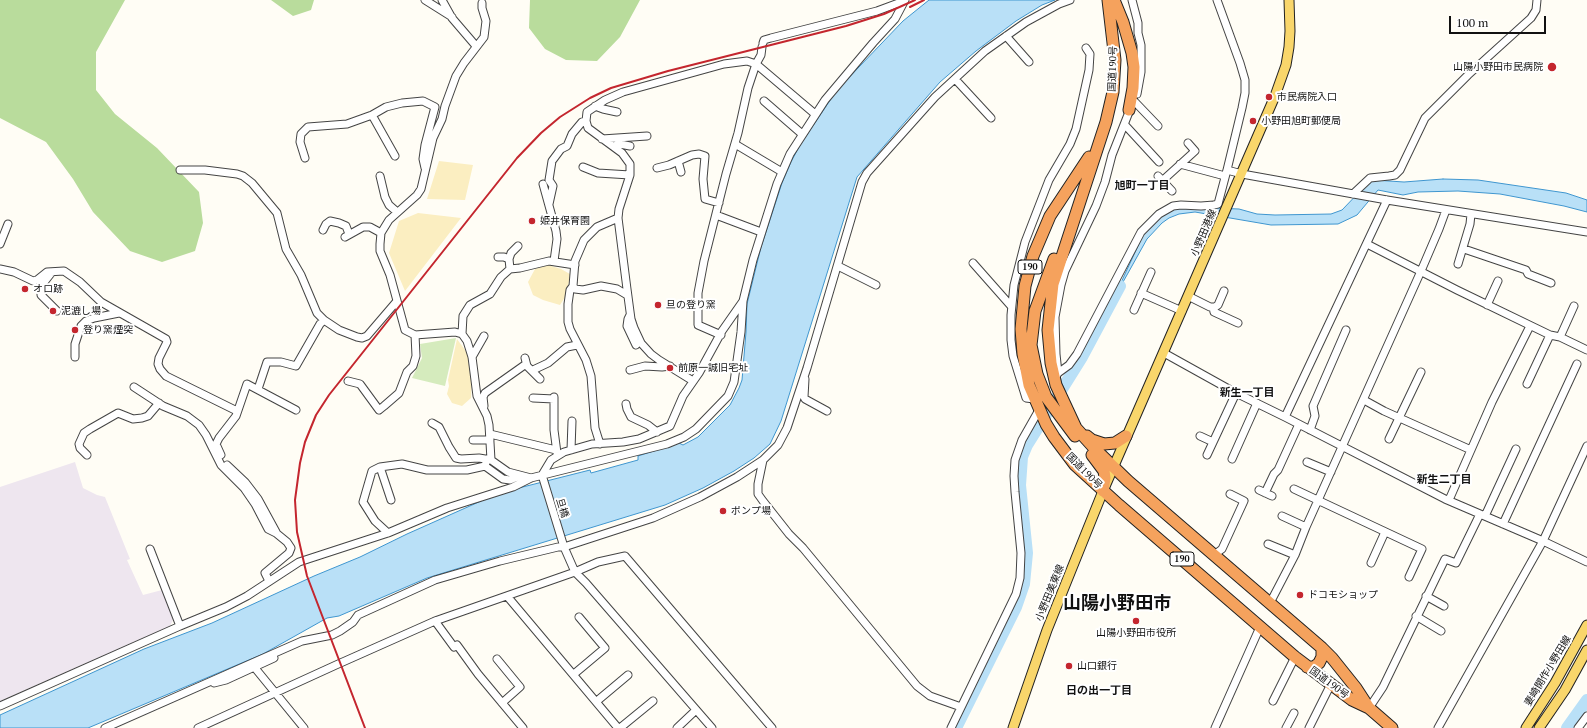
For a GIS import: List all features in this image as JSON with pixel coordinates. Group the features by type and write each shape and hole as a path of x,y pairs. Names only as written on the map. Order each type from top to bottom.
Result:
{"highway":[{"name":"国道190号","path":"1108,0 1114,44 1115,77 1110,108 1087,177 1074,225 1058,269 1051,299 1048,330 1051,364 1056,378 1060,404 1076,428 1114,468 1322,648 1356,688 1369,708"},
{"path":"1114,0 1127,34 1134,67 1132,106"},
{"name":"国道190号","path":"1100,137 1083,167 1050,216 1033,256 1024,286 1021,317 1025,369 1034,399 1046,424 1075,465 1103,491 1294,657 1352,700 1369,708 1392,728"},
{"path":"1087,177 1034,311 1032,345 1036,370 1046,397 1060,404 1086,434 1098,443 1116,442 1126,436"},
{"path":"1060,404 1072,433 1102,468 1105,478 1103,491"},
{"path":"1307,667 1314,667 1319,663 1322,657 1322,648"}],"main road":[{"name":"小野田港線","path":"1114,468 1126,436 1164,353 1276,96 1283,75 1290,36 1289,0"},
{"name":"小野田美東線","path":"1013,728 1047,630 1103,491 1114,468"},
{"name":"妻崎開作小野田線","path":"1526,728 1555,683 1587,625"},
{"path":"1538,728 1565,690 1587,650"}],"street":[{"path":"425,0 452,18"},
{"path":"442,0 452,18 476,46"},
{"path":"432,423 442,430 449,447 456,458 479,458 508,472 531,478 542,477 667,444 684,437 696,429 728,396 734,382 742,332 743,301 761,232 782,172 802,134 815,114 858,60 895,19 904,0"},
{"path":"721,335 698,325 698,293 704,261 735,144 748,88 756,64 761,55 764,40 877,11 904,0"},
{"path":"105,728 302,641 332,635 353,622 358,615 435,580 500,561 558,547 653,518 680,507 737,477 763,460 778,445 787,428 838,266 862,182 867,173 935,97 985,51 1042,12 1070,0"},
{"path":"1056,378 1055,317 1060,285 1065,271 1096,206 1105,182 1112,154 1132,106 1141,72 1141,45 1138,33 1138,23 1132,0"},
{"path":"1056,378 1069,365 1077,354 1141,232 1159,214 1173,206 1214,206 1218,204 1242,108 1245,92 1245,80 1217,0"},
{"path":"1355,194 1370,178 1395,175 1400,170 1425,118 1468,75 1531,18 1536,10 1537,0"},
{"path":"462,334 455,332 415,335 405,330 390,276 380,251 381,233 389,220 417,195 421,189 433,138 442,119 456,76 464,62 484,37 486,21 482,3"},
{"path":"1006,36 1029,62"},
{"path":"1034,399 1026,398 1013,356 1011,340 1011,306 1014,285 1025,242 1049,180 1070,144 1076,129 1089,70 1090,54 1086,48"},
{"path":"694,381 659,360 641,343 634,328 630,315 618,218 619,208 630,175 630,164 628,159 613,146 588,128 586,121 587,112 605,100 623,92 724,64 747,61 756,64 815,114"},
{"path":"955,79 991,118"},
{"path":"305,158 300,142 301,134 308,127 346,124 372,115 386,107 402,103 423,101 435,108 425,145 423,159 426,172"},
{"path":"764,102 802,134"},
{"path":"595,106 603,110 617,112"},
{"path":"1132,106 1158,126"},
{"path":"372,115 395,156"},
{"path":"549,204 553,186 550,180 552,161 561,149 567,146 572,134 582,122 586,121"},
{"path":"1125,125 1159,162"},
{"path":"602,139 647,136"},
{"path":"1172,191 1160,178 1195,151 1188,143"},
{"path":"613,146 620,144 630,146"},
{"path":"735,144 782,172"},
{"path":"657,168 692,155 699,154 705,156 703,179 706,199 719,203"},
{"path":"678,161 681,172"},
{"path":"1180,164 1446,210 1587,232"},
{"path":"583,167 598,173 630,175"},
{"path":"180,170 205,170 237,174 252,182 277,212 286,248 301,275 313,305 324,320 339,330 362,338 370,334 397,301"},
{"path":"380,176 385,197 389,205 397,212"},
{"path":"543,184 557,239 554,261"},
{"path":"1285,416 1387,200"},
{"path":"1270,603 1295,555 1306,527 1421,272 1446,210"},
{"path":"1458,264 1464,249 1471,214"},
{"path":"716,215 761,232"},
{"path":"600,444 595,428 591,376 586,360 573,337 568,322 568,304 570,290 573,286 575,265 580,249 590,233 597,227 618,218"},
{"path":"323,230 326,224 330,221 346,226 347,236 363,227 370,227 381,233"},
{"path":"0,244 8,224"},
{"path":"1367,244 1530,326 1550,335 1560,336 1587,350"},
{"path":"510,269 509,259 511,253 518,246"},
{"path":"1464,249 1526,270 1528,274 1551,283"},
{"path":"498,257 509,259"},
{"path":"485,413 477,396 472,357 467,341 462,334 462,321 466,310 470,305 490,294 501,277 510,269 520,268 549,260 575,265"},
{"path":"973,263 1011,306"},
{"path":"838,266 876,285"},
{"path":"0,269 14,272 33,281 37,280 47,272 64,271 101,302 166,339 167,342 159,358 158,364 166,376 237,411"},
{"path":"53,271 44,282 41,295 49,301 57,311"},
{"path":"1134,310 1151,272"},
{"path":"1487,305 1498,281"},
{"path":"573,286 575,290 584,290 601,286 618,289 628,295"},
{"path":"1213,307 1218,305 1224,291"},
{"path":"1142,293 1182,311"},
{"path":"1188,296 1213,307 1214,312 1238,323"},
{"path":"473,440 490,437 557,453 582,446 639,439 670,426 683,396 694,381 743,301"},
{"path":"1560,336 1574,306"},
{"path":"75,357 75,344 80,328 86,321 119,313"},
{"path":"630,315 627,326 636,345"},
{"path":"258,389 267,362 281,362 296,366 320,324 324,320"},
{"path":"1449,500 1492,402 1530,326"},
{"path":"1310,430 1315,416 1313,406 1346,330"},
{"path":"348,381 360,384 380,410 399,393 407,372 413,366 416,356 415,335"},
{"path":"1527,384 1550,335"},
{"path":"472,357 484,336"},
{"path":"533,370 548,363 567,347 577,345"},
{"path":"1164,353 1236,393 1285,416 1342,447 1445,499 1543,541 1587,562"},
{"path":"488,462 490,437 483,398 485,393 525,361 540,379"},
{"path":"1503,524 1577,364"},
{"path":"630,370 645,366 662,368 670,366"},
{"path":"1389,439 1420,372"},
{"path":"804,375 806,381 805,399 827,412"},
{"path":"276,533 258,499 245,482 225,464 216,444 218,438 236,416 247,384 296,410"},
{"path":"134,387 159,403 186,416 199,425 206,435 221,465 244,488 255,504 268,529 276,533 287,542 291,548 286,557 264,573 269,581"},
{"path":"485,413 486,397 498,389"},
{"path":"1207,455 1236,393"},
{"path":"533,398 554,398 554,430 557,453 551,460 542,477"},
{"path":"1364,400 1399,418 1471,450"},
{"path":"1232,459 1257,402"},
{"path":"87,455 80,448 79,444 84,433 118,413 133,419 148,416 159,403"},
{"path":"626,404 631,417 648,425 657,432"},
{"path":"951,728 1016,594 1020,578 1021,553 1014,484 1015,460 1022,440 1040,411"},
{"path":"571,450 572,421"},
{"path":"1266,493 1299,424"},
{"path":"1200,436 1213,442"},
{"path":"1438,728 1543,541 1587,446"},
{"path":"1369,708 1383,687 1416,616 1445,559 1456,563 1483,515 1516,449"},
{"path":"763,460 758,484 758,494 789,534 803,548 917,686 930,696 961,707"},
{"path":"388,533 375,521 363,502 372,471 380,467 402,464 428,470 467,470 488,462"},
{"path":"1307,462 1331,472"},
{"path":"380,467 391,500"},
{"name":"旦橋","path":"542,477 563,545 575,572"},
{"path":"0,706 226,607 247,596 299,562 388,533 447,508 513,487 531,478"},
{"path":"1294,489 1422,549 1409,577"},
{"path":"1214,555 1222,549 1244,501 1230,494"},
{"path":"1282,516 1306,527"},
{"path":"1372,563 1385,532"},
{"path":"1268,544 1295,555"},
{"path":"150,549 180,626"},
{"path":"198,728 435,621 575,572 598,562 625,556 772,728"},
{"path":"575,572 712,728"},
{"path":"507,596 619,728 653,701"},
{"path":"1426,596 1444,606"},
{"path":"1416,616 1441,631"},
{"path":"574,674 605,648 578,617"},
{"path":"435,621 454,647 457,645 478,674 523,728"},
{"path":"1215,728 1260,627"},
{"path":"200,685 226,680 255,668 282,653 282,650"},
{"path":"1273,701 1294,657"},
{"path":"497,659 520,687 502,703"},
{"path":"255,668 304,728"},
{"path":"597,701 628,676"},
{"path":"1313,726 1331,684"},
{"path":"677,728 696,710"},
{"path":"1286,728 1294,713"},
{"path":"1578,728 1587,716"}],"shaded area":[{"path":"75,462 83,488 105,497 130,559 127,560 143,595 162,590 173,620 170,626 0,701 0,487"}],"green space":[{"path":"0,0 125,0 96,52 96,90 115,114 157,148 199,192 203,223 195,251 162,262 130,251 93,212 73,179 46,142 0,118"},
{"path":"271,0 314,0 311,10 293,16"},
{"path":"530,0 640,0 620,37 597,61 566,60 545,49 529,28"},
{"path":"456,338 445,386 412,378 422,358 420,344"}],"sand":[{"path":"439,161 473,165 465,200 427,199"},
{"path":"418,213 461,218 405,291 389,253 399,221"},
{"path":"548,265 561,269 570,274 567,294 560,305 543,300 533,295 528,282 535,269"},
{"path":"457,339 468,354 472,377 471,398 462,406 452,403 447,394 449,386 448,380"}],"water":[{"path":"929,0 1055,0 1042,5 1016,21 976,51 940,82 857,177 781,421 770,444 754,458 703,488 665,505 427,578 339,616 327,618 263,654 88,728 0,728 0,715 144,649 212,623 499,493 590,470 591,473 638,460 638,456 679,443 683,445 698,437 730,405 742,380 747,304 761,247 782,183 791,162 800,145 837,90 903,21"},
{"path":"1443,179 1478,180 1566,193 1587,200 1587,212 1564,206 1500,194 1458,191 1418,192 1403,195 1378,190 1357,215 1338,224 1271,225 1195,212 1179,214 1162,223 1147,239 1113,300 1143,235 1152,224 1168,210 1177,207 1239,209 1257,214 1275,215 1331,214 1342,210 1366,185 1374,180 1404,182"}],"waterway":[{"path":"956,728 1016,607 1024,584 1027,553 1020,485 1022,457 1027,445 1082,357 1120,286"},
{"path":"1567,728 1587,700"}],"railway":[{"path":"365,728 307,576 297,532 295,500 300,463 305,442 316,415 329,395 517,158 541,133 560,117 590,98 611,88 668,71 846,26 884,14 915,0"},
{"path":"910,7 924,0"}],"place":[{"name":"山陽小野田市民病院","path":"1552,67"},
{"name":"市民病院入口","path":"1269,97"},
{"name":"小野田旭町郵便局","path":"1253,121"},
{"name":"姫井保育園","path":"532,221"},
{"name":"オロ跡","path":"25,289"},
{"name":"旦の登り窯","path":"658,305"},
{"name":"泥漉し場","path":"53,311"},
{"name":"登り窯煙突","path":"75,330"},
{"name":"前原一誠旧宅址","path":"670,368"},
{"name":"ポンプ場","path":"723,511"},
{"name":"ドコモショップ","path":"1300,595"},
{"name":"山陽小野田市役所","path":"1136,621"},
{"name":"山口銀行","path":"1069,666"}],"district":[{"name":"旭町一丁目","path":"1142,186"},
{"name":"新生一丁目","path":"1247,393"},
{"name":"新生二丁目","path":"1444,480"},
{"name":"山陽小野田市","path":"1117,604"},
{"name":"日の出一丁目","path":"1099,691"}]}
